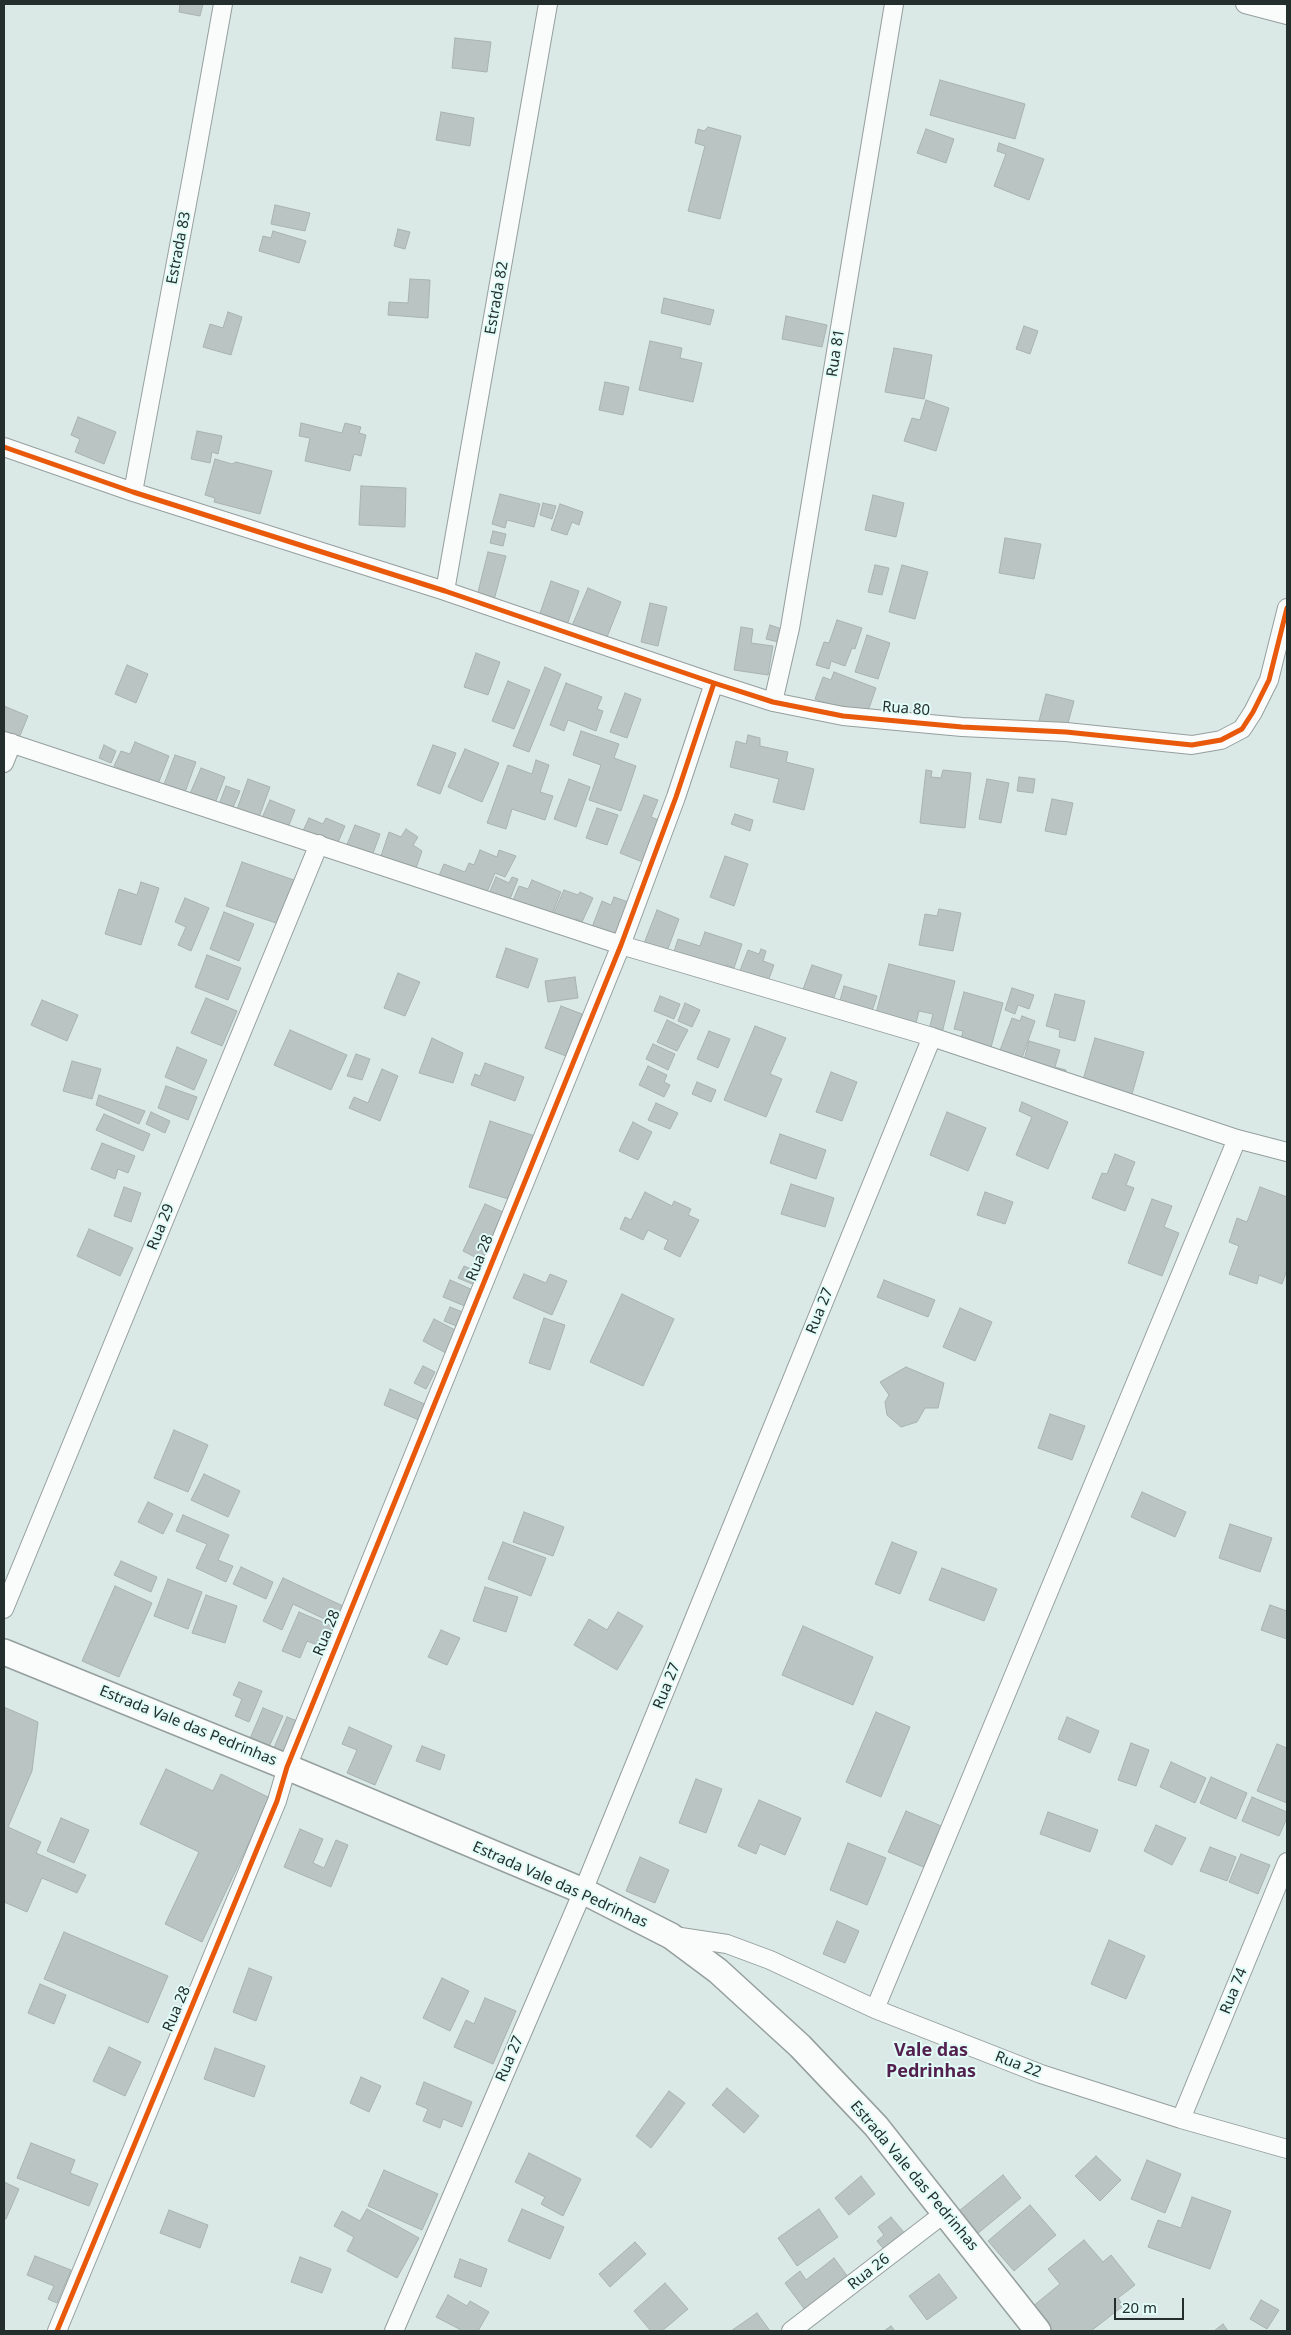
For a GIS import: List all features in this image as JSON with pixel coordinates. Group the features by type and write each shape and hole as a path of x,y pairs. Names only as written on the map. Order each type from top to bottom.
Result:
{"main road":[{"name":"Estrada Vale das Pedrinhas","path":"4,1652 287,1767 583,1891 671,1936 718,1971 800,2046 876,2126 946,2212 1038,2331"}],"street":[{"name":"Estrada 83","path":"133,492 193,176 223,4"},
{"name":"Estrada 82","path":"445,591 548,4"},
{"name":"Rua 81","path":"773,702 790,628 894,4"},
{"path":"1245,4 1287,15"},
{"name":"Rua 80","path":"4,446 133,492 445,591 773,702 844,716 962,727 1066,732 1192,745 1221,740 1242,729 1253,712 1268,680 1287,608"},
{"path":"620,944 676,797 714,683"},
{"path":"4,763 8,742 620,944 932,1036 1237,1139 1287,1152"},
{"name":"Rua 29","path":"4,1610 319,844"},
{"name":"Rua 28","path":"57,2331 278,1801 287,1767 620,944"},
{"name":"Rua 27","path":"394,2331 583,1891 932,1036"},
{"path":"875,2009 1237,1139"},
{"name":"Rua 74","path":"1181,2119 1287,1862"},
{"name":"Rua 22","path":"671,1936 727,1944 770,1960 875,2009 1042,2074 1181,2119 1287,2149"},
{"name":"Rua 26","path":"792,2331 946,2212"}],"building":[{"path":"180,4 203,4 200,16 179,12"},
{"path":"455,38 491,42 487,72 452,68"},
{"path":"940,80 1025,104 1015,139 930,115"},
{"path":"441,112 474,118 470,146 436,140"},
{"path":"708,127 741,136 720,219 688,211 705,146 695,143 698,129 704,131"},
{"path":"926,129 954,139 946,163 917,153"},
{"path":"999,143 1044,159 1029,200 994,186 1006,154 997,151"},
{"path":"275,205 310,213 305,231 271,224"},
{"path":"398,229 410,232 405,249 394,246"},
{"path":"273,231 306,241 299,263 259,251 263,236 271,238"},
{"path":"410,279 430,280 428,318 388,315 389,302 408,303"},
{"path":"664,298 714,310 710,325 661,313"},
{"path":"228,312 242,317 231,355 203,347 210,324 223,328"},
{"path":"786,316 827,325 822,347 782,339"},
{"path":"1024,326 1038,331 1030,354 1016,349"},
{"path":"650,341 682,348 680,358 702,363 693,402 639,390"},
{"path":"894,348 932,355 924,399 885,392"},
{"path":"605,382 629,387 623,415 599,410"},
{"path":"926,400 949,408 936,451 904,441 912,418 920,420"},
{"path":"78,417 116,432 104,464 75,452 80,439 71,435"},
{"path":"301,423 342,433 345,423 361,427 359,433 366,435 361,456 354,454 350,471 305,461 310,438 299,436"},
{"path":"197,431 222,436 218,454 212,452 210,463 191,459"},
{"path":"215,459 272,471 260,514 214,502 215,498 205,495"},
{"path":"361,486 406,488 405,527 359,525"},
{"path":"500,494 540,504 534,527 507,520 505,528 492,524"},
{"path":"873,495 904,503 896,537 865,530"},
{"path":"543,503 556,506 552,519 540,515"},
{"path":"560,504 583,512 579,525 572,522 567,535 551,530"},
{"path":"493,531 506,534 503,546 490,543"},
{"path":"1005,538 1041,544 1034,579 999,573"},
{"path":"488,552 506,556 494,600 477,596"},
{"path":"875,565 889,568 882,595 868,592"},
{"path":"902,565 928,572 915,619 889,612"},
{"path":"551,581 579,591 566,628 538,619"},
{"path":"588,588 621,602 605,642 571,628"},
{"path":"650,603 667,607 658,646 641,642"},
{"path":"837,620 862,628 855,649 852,648 845,666 831,661 829,669 816,665 824,642 829,643"},
{"path":"770,625 782,629 778,642 766,639"},
{"path":"741,627 753,629 751,643 773,646 768,675 734,670"},
{"path":"867,635 890,643 878,679 855,672"},
{"path":"476,653 500,662 488,695 464,687"},
{"path":"127,665 148,674 136,703 115,694"},
{"path":"545,667 561,674 529,752 513,746"},
{"path":"834,672 876,688 866,717 815,699 823,677 831,680"},
{"path":"508,681 530,690 514,729 492,721"},
{"path":"566,683 602,697 597,709 603,711 596,731 568,720 564,731 550,725"},
{"path":"625,693 641,699 627,738 610,732"},
{"path":"1046,694 1074,701 1067,727 1039,721"},
{"path":"4,706 28,716 17,743 4,738"},
{"path":"581,731 619,744 614,758 636,766 621,811 589,800 601,765 573,755"},
{"path":"748,735 760,738 760,746 788,752 786,762 814,769 804,810 773,802 779,779 730,767 736,741 746,744"},
{"path":"135,742 169,756 158,784 114,766 121,751 130,754"},
{"path":"104,745 116,751 111,763 99,758"},
{"path":"433,745 456,753 440,794 417,785"},
{"path":"465,749 499,763 482,802 448,787"},
{"path":"175,755 196,762 184,795 163,787"},
{"path":"536,760 549,765 540,792 553,796 545,820 512,809 506,829 487,823 508,765 532,774"},
{"path":"201,768 225,777 214,806 189,796"},
{"path":"926,770 932,771 931,777 941,778 943,770 971,773 965,828 920,823"},
{"path":"1019,777 1035,779 1033,793 1017,791"},
{"path":"248,779 270,787 258,820 236,812"},
{"path":"569,779 590,787 576,827 554,819"},
{"path":"987,779 1009,783 1001,823 979,819"},
{"path":"226,786 240,791 231,812 218,807"},
{"path":"644,795 658,800 651,817 661,821 645,863 620,853"},
{"path":"1052,799 1073,803 1066,835 1045,831"},
{"path":"270,800 295,810 287,830 261,820"},
{"path":"597,808 618,815 607,845 586,838"},
{"path":"735,814 753,820 750,831 731,824"},
{"path":"309,818 323,824 326,818 345,826 336,847 302,833"},
{"path":"355,825 380,834 372,856 346,847"},
{"path":"406,829 418,837 413,845 422,851 415,871 380,859 389,832 401,837"},
{"path":"480,850 497,857 499,850 516,856 505,877 495,873 485,897 438,878 444,864 465,872 469,863 474,865"},
{"path":"725,856 748,864 734,906 710,897"},
{"path":"242,862 294,880 279,924 226,906"},
{"path":"496,877 509,883 512,877 518,879 508,904 488,896"},
{"path":"532,880 561,892 550,919 512,903 519,886 528,889"},
{"path":"141,882 159,888 141,945 105,934 119,889 137,895"},
{"path":"564,890 578,895 580,892 593,898 582,922 576,919 573,926 552,917"},
{"path":"614,897 631,903 617,939 591,930 602,901 611,905"},
{"path":"185,898 209,908 191,951 178,945 186,927 175,922"},
{"path":"939,909 961,913 953,951 919,945 925,914 937,916"},
{"path":"657,910 679,919 666,954 643,946"},
{"path":"224,912 254,924 239,961 210,949"},
{"path":"705,932 742,944 734,968 726,965 724,971 673,955 678,939 700,946"},
{"path":"506,948 538,959 528,988 496,977"},
{"path":"761,949 766,951 763,961 774,965 767,984 739,973 748,950 759,954"},
{"path":"207,955 241,968 228,1000 195,987"},
{"path":"889,964 955,981 942,1033 929,1030 933,1014 919,1011 915,1027 875,1017"},
{"path":"812,965 842,975 832,1003 802,992"},
{"path":"398,973 420,982 405,1016 384,1008"},
{"path":"575,977 578,998 548,1002 545,981"},
{"path":"844,986 877,996 871,1014 839,1004"},
{"path":"1012,988 1034,995 1029,1009 1018,1005 1015,1014 1005,1010"},
{"path":"964,992 1003,1003 990,1051 960,1043 963,1031 954,1029"},
{"path":"1055,994 1085,1001 1075,1041 1059,1037 1060,1030 1046,1026"},
{"path":"660,996 680,1004 674,1019 654,1011"},
{"path":"206,998 237,1011 222,1046 191,1033"},
{"path":"42,1000 78,1015 67,1041 31,1025"},
{"path":"685,1003 700,1010 692,1027 678,1021"},
{"path":"561,1006 582,1014 566,1056 545,1048"},
{"path":"1022,1016 1035,1021 1021,1061 999,1053 1012,1018 1020,1021"},
{"path":"667,1020 688,1030 677,1051 657,1042"},
{"path":"755,1026 786,1038 770,1074 782,1079 766,1117 724,1100"},
{"path":"290,1030 347,1055 331,1090 274,1065"},
{"path":"709,1031 730,1039 718,1068 697,1059"},
{"path":"432,1038 463,1053 453,1083 419,1073"},
{"path":"1095,1038 1144,1052 1132,1094 1083,1080"},
{"path":"1029,1041 1060,1050 1055,1067 1066,1070 1065,1076 1023,1064"},
{"path":"653,1044 675,1054 668,1070 646,1059"},
{"path":"177,1047 207,1060 194,1090 165,1077"},
{"path":"356,1054 370,1059 362,1080 347,1076"},
{"path":"72,1061 101,1069 92,1099 63,1091"},
{"path":"485,1063 524,1077 515,1101 471,1085 475,1074 480,1076"},
{"path":"648,1066 667,1075 664,1082 670,1085 664,1097 639,1085"},
{"path":"382,1069 398,1076 380,1121 349,1108 354,1097 368,1103"},
{"path":"831,1072 857,1082 842,1121 816,1112"},
{"path":"697,1082 716,1090 711,1102 692,1094"},
{"path":"166,1086 197,1097 188,1120 158,1108"},
{"path":"99,1095 145,1111 139,1124 96,1105"},
{"path":"1022,1102 1068,1122 1048,1169 1016,1155 1032,1117 1019,1111"},
{"path":"656,1103 678,1113 670,1129 648,1120"},
{"path":"151,1112 170,1121 165,1133 146,1124"},
{"path":"947,1112 986,1128 968,1171 930,1155"},
{"path":"104,1114 150,1134 143,1151 96,1130"},
{"path":"490,1121 535,1136 515,1201 469,1187"},
{"path":"633,1122 652,1132 638,1160 619,1151"},
{"path":"780,1134 826,1150 816,1179 770,1163"},
{"path":"102,1143 135,1156 128,1173 118,1169 115,1179 91,1169"},
{"path":"1115,1154 1135,1162 1126,1185 1134,1188 1125,1211 1092,1198 1102,1173 1107,1174"},
{"path":"791,1184 834,1198 825,1227 781,1214"},
{"path":"124,1187 141,1193 131,1222 114,1216"},
{"path":"1260,1187 1287,1197 1287,1270 1282,1284 1259,1275 1257,1284 1229,1274 1239,1246 1229,1242 1237,1218 1247,1222"},
{"path":"645,1192 672,1206 674,1201 691,1209 688,1215 699,1220 680,1257 664,1249 668,1240 648,1230 643,1240 620,1229 625,1217 631,1220"},
{"path":"985,1192 1013,1202 1005,1224 977,1215"},
{"path":"1152,1199 1172,1206 1164,1227 1179,1233 1162,1276 1128,1263"},
{"path":"485,1204 503,1212 481,1260 463,1251"},
{"path":"89,1229 133,1248 120,1276 77,1256"},
{"path":"473,1262 485,1267 477,1286 458,1278 464,1266 471,1269"},
{"path":"524,1274 546,1283 550,1274 567,1281 552,1315 513,1298"},
{"path":"450,1280 473,1290 467,1307 443,1297"},
{"path":"884,1280 935,1300 928,1317 877,1297"},
{"path":"622,1294 674,1319 643,1386 590,1362"},
{"path":"450,1307 465,1313 459,1327 444,1321"},
{"path":"960,1308 992,1322 975,1361 943,1347"},
{"path":"544,1318 565,1325 550,1370 529,1363"},
{"path":"434,1319 457,1331 446,1353 423,1341"},
{"path":"423,1366 435,1372 426,1389 414,1383"},
{"path":"906,1367 944,1383 938,1408 925,1408 917,1422 901,1427 887,1415 885,1402 889,1395 880,1382"},
{"path":"390,1389 427,1405 421,1421 384,1405"},
{"path":"1050,1414 1085,1426 1072,1460 1038,1448"},
{"path":"174,1430 208,1445 188,1492 154,1478"},
{"path":"204,1474 240,1491 228,1517 191,1500"},
{"path":"1142,1492 1186,1512 1175,1537 1131,1517"},
{"path":"148,1502 173,1514 163,1534 138,1522"},
{"path":"524,1512 564,1527 553,1556 513,1542"},
{"path":"183,1515 229,1535 218,1560 233,1566 226,1582 196,1568 207,1544 176,1531"},
{"path":"1230,1524 1272,1538 1260,1572 1219,1558"},
{"path":"503,1542 546,1558 531,1596 488,1579"},
{"path":"892,1542 917,1552 900,1594 875,1584"},
{"path":"121,1561 157,1577 151,1592 114,1575"},
{"path":"241,1567 273,1582 266,1599 233,1584"},
{"path":"942,1568 997,1589 984,1621 929,1600"},
{"path":"283,1578 343,1606 335,1624 293,1604 282,1630 263,1621"},
{"path":"168,1579 202,1592 188,1629 154,1616"},
{"path":"115,1586 152,1603 119,1677 82,1661"},
{"path":"485,1587 518,1597 506,1632 473,1621"},
{"path":"206,1595 237,1606 225,1643 192,1633"},
{"path":"1270,1605 1287,1611 1287,1639 1261,1630"},
{"path":"299,1612 339,1629 330,1650 307,1641 300,1658 282,1651"},
{"path":"618,1612 643,1626 617,1670 574,1645 589,1619 607,1630"},
{"path":"803,1626 873,1657 853,1705 782,1675"},
{"path":"441,1630 460,1638 447,1665 428,1657"},
{"path":"239,1682 262,1691 249,1722 235,1716 242,1699 233,1695"},
{"path":"4,1707 38,1722 32,1771 8,1827 41,1842 36,1853 86,1875 77,1893 42,1878 27,1912 4,1902"},
{"path":"263,1708 283,1716 268,1749 249,1741"},
{"path":"876,1712 910,1727 881,1797 846,1782"},
{"path":"287,1717 300,1722 285,1755 273,1750"},
{"path":"1067,1717 1099,1731 1090,1753 1058,1739"},
{"path":"349,1727 392,1746 375,1785 347,1773 357,1750 342,1744"},
{"path":"1131,1743 1149,1750 1136,1786 1118,1780"},
{"path":"1277,1744 1287,1748 1287,1803 1257,1791"},
{"path":"422,1746 445,1755 440,1770 416,1761"},
{"path":"1171,1762 1206,1778 1195,1803 1160,1787"},
{"path":"166,1769 213,1791 221,1774 270,1798 202,1942 165,1924 199,1852 140,1824"},
{"path":"1211,1777 1247,1793 1236,1819 1200,1803"},
{"path":"696,1779 722,1789 706,1833 679,1823"},
{"path":"1252,1797 1287,1812 1287,1818 1279,1836 1242,1821"},
{"path":"759,1800 801,1818 785,1855 760,1844 756,1854 738,1846"},
{"path":"906,1811 946,1828 928,1869 888,1852"},
{"path":"1048,1812 1098,1830 1090,1852 1040,1834"},
{"path":"61,1818 89,1830 74,1863 47,1851"},
{"path":"1156,1825 1186,1838 1172,1865 1144,1851"},
{"path":"300,1829 323,1839 313,1863 324,1868 336,1840 348,1845 331,1887 284,1867"},
{"path":"848,1843 886,1858 867,1905 830,1890"},
{"path":"1210,1847 1236,1857 1227,1881 1200,1871"},
{"path":"1241,1854 1270,1865 1258,1894 1229,1882"},
{"path":"640,1857 669,1870 655,1903 626,1891"},
{"path":"837,1921 859,1931 845,1963 823,1954"},
{"path":"64,1932 168,1976 148,2023 44,1979"},
{"path":"1109,1940 1145,1956 1126,1999 1091,1984"},
{"path":"249,1968 272,1977 256,2021 233,2012"},
{"path":"442,1978 469,1991 450,2031 423,2018"},
{"path":"40,1984 66,1995 54,2024 28,2013"},
{"path":"485,1998 516,2011 493,2064 454,2047 466,2020 474,2024"},
{"path":"109,2047 141,2062 125,2096 93,2081"},
{"path":"215,2048 265,2066 254,2097 204,2079"},
{"path":"361,2077 381,2086 369,2112 350,2103"},
{"path":"424,2082 472,2102 462,2127 443,2119 440,2128 423,2121 428,2109 416,2104"},
{"path":"727,2088 759,2116 744,2133 712,2105"},
{"path":"669,2091 685,2103 651,2148 636,2136"},
{"path":"31,2143 75,2160 70,2173 98,2184 89,2206 17,2178"},
{"path":"529,2153 581,2179 563,2216 541,2204 545,2197 515,2182"},
{"path":"1096,2156 1121,2180 1100,2201 1075,2176"},
{"path":"1147,2160 1181,2174 1165,2213 1131,2199"},
{"path":"384,2170 438,2194 422,2230 368,2206"},
{"path":"1003,2175 1021,2198 977,2234 959,2211"},
{"path":"861,2176 875,2194 849,2215 835,2198"},
{"path":"4,2182 19,2189 6,2219 4,2219"},
{"path":"1192,2197 1231,2211 1210,2269 1148,2247 1158,2220 1181,2228"},
{"path":"1030,2205 1056,2235 1014,2271 988,2241"},
{"path":"367,2209 419,2238 397,2278 347,2251 354,2237 334,2226 342,2211 360,2221"},
{"path":"522,2209 564,2227 550,2259 508,2241"},
{"path":"819,2209 838,2237 797,2266 778,2238"},
{"path":"169,2210 208,2225 200,2248 160,2233"},
{"path":"891,2217 907,2236 887,2253 877,2241 884,2235 878,2227"},
{"path":"1084,2240 1103,2262 1111,2255 1135,2285 1118,2298 1123,2306 1091,2331 1051,2331 1032,2307 1060,2284 1048,2269"},
{"path":"635,2242 646,2254 610,2287 599,2274"},
{"path":"35,2256 71,2270 57,2303 48,2299 54,2286 27,2275"},
{"path":"300,2257 331,2269 322,2293 291,2282"},
{"path":"834,2258 851,2281 808,2314 785,2283 800,2271 806,2280"},
{"path":"460,2259 487,2269 481,2287 454,2277"},
{"path":"939,2274 957,2298 927,2320 909,2296"},
{"path":"665,2283 688,2309 662,2331 651,2331 634,2311"},
{"path":"448,2295 467,2306 470,2301 489,2312 478,2331 463,2331 436,2317"},
{"path":"1261,2300 1279,2310 1267,2329 1250,2319"},
{"path":"757,2313 770,2331 731,2331"},
{"path":"1223,2324 1228,2331 1214,2331"},
{"path":"891,2326 895,2331 884,2331"}],"cycle path":[{"path":"4,447 133,492 445,591 773,702 843,716 962,727 1066,732 1192,745 1221,740 1242,729 1253,712 1269,680 1287,608"},
{"path":"57,2331 277,1801 287,1767 621,945 676,797 714,683"}],"district":[{"name":"Vale das Pedrinhas","path":"931,2061"}]}
